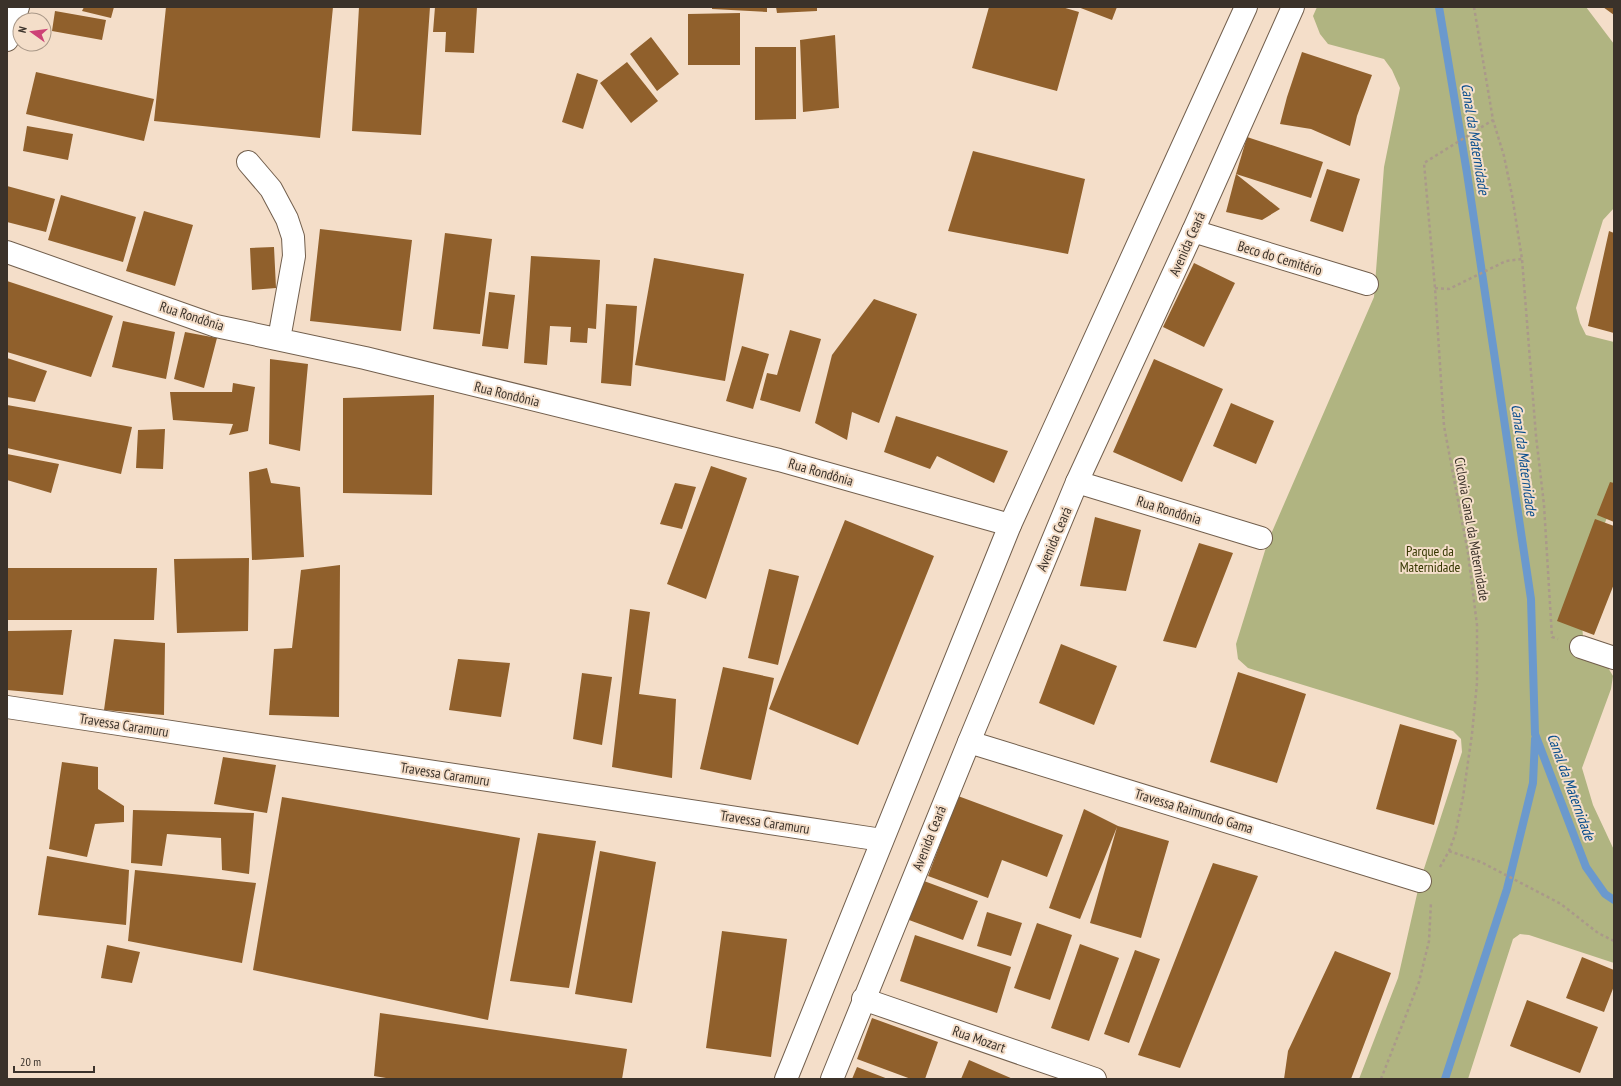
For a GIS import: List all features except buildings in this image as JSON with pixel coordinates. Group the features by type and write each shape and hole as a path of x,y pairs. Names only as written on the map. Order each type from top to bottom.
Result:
{"street":[{"path":"7,40 18,7"},
{"path":"786,1079 1010,524 1246,7"},
{"name":"Avenida Ceará","path":"832,1079 863,1000 1077,482 1193,231 1293,7"},
{"path":"248,162 271,189 288,219 292,237 294,256 279,339"},
{"name":"Beco do Cemitério","path":"1193,231 1368,284"},
{"name":"Rua Rondônia","path":"7,252 216,326 365,358 779,460 1010,524"},
{"name":"Rua Rondônia","path":"1077,482 1261,538"},
{"path":"1581,647 1614,658"},
{"name":"Travessa Caramuru","path":"7,707 882,840"},
{"name":"Travessa Raimundo Gama","path":"969,742 1420,881"},
{"name":"Rua Mozart","path":"863,1000 1095,1079"}],"path":[{"path":"1474,7 1493,120 1504,156 1522,259 1535,428 1544,505 1552,637 1581,647"},
{"name":"Ciclovia Canal da Maternidade","path":"1438,869 1449,850 1455,835 1463,797 1472,734 1477,683 1477,625 1468,553 1444,426 1435,288 1424,164 1493,120"},
{"path":"1435,288 1449,289 1506,261 1522,259"},
{"path":"1449,850 1481,862 1561,904 1598,933 1614,941"},
{"path":"1381,1079 1419,982 1429,941 1431,900"}],"green space":[{"name":"Parque da Maternidade","path":"1317,7 1586,7 1614,44 1614,208 1603,220 1576,308 1580,323 1586,335 1614,342 1614,499 1597,544 1582,626 1583,636 1581,647 1607,666 1613,676 1611,689 1582,768 1593,805 1614,850 1614,963 1529,935 1520,934 1513,939 1468,1079 1359,1079 1398,978 1420,881 1462,752 1461,739 1453,731 1248,668 1238,659 1236,644 1268,541 1374,297 1384,167 1400,88 1392,70 1384,59 1328,44 1320,34 1313,16"}],"waterway":[{"name":"Canal da Maternidade","path":"1439,7 1467,173 1531,599 1535,734 1586,867 1605,894 1614,900"},
{"path":"1445,1079 1507,889 1533,783 1535,739"}]}
